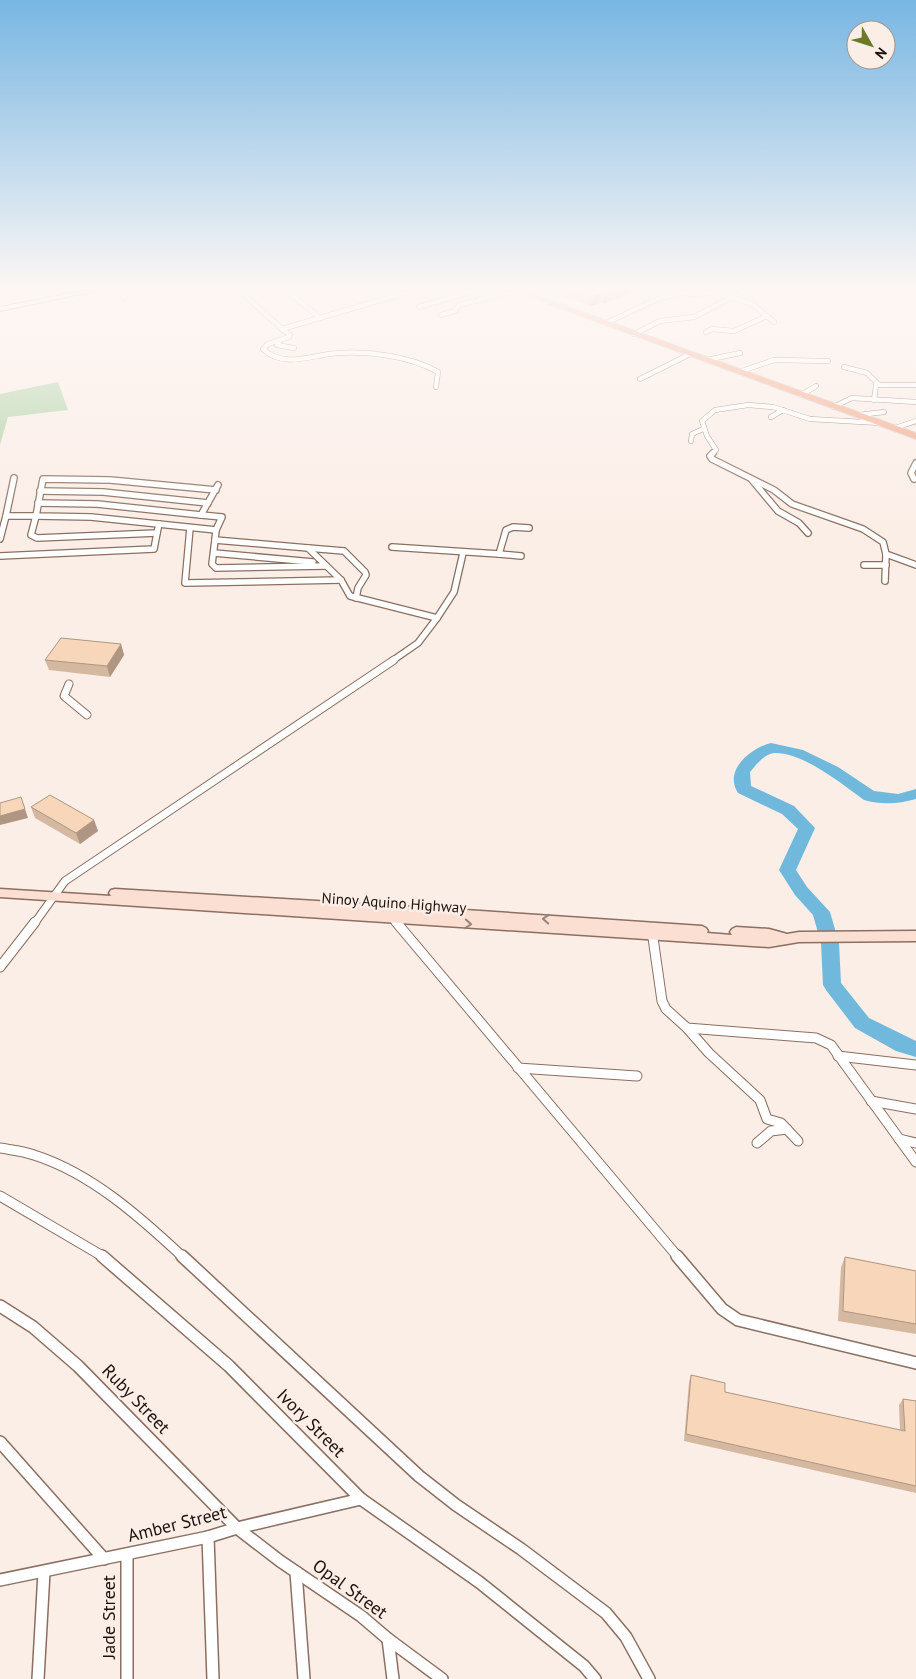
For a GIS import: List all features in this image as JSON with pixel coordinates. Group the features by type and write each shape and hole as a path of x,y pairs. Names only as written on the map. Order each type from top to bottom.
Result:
{"highway":[{"path":"729,368 916,436"}],"main road":[{"name":"Ninoy Aquino Highway","path":"0,886 54,893 652,931 769,942 799,937 916,936"},
{"name":"Ninoy Aquino Highway","path":"0,893 29,891"},
{"name":"Ninoy Aquino Highway","path":"375,913 392,919 439,917"}],"street":[{"path":"431,368 438,372 436,387"},
{"path":"640,380 662,368"},
{"path":"739,372 750,368"},
{"path":"846,368 867,373 879,385"},
{"path":"874,400 875,387 879,385 916,386"},
{"path":"801,395 816,386"},
{"path":"833,406 852,398 916,402"},
{"path":"880,423 810,419 773,407 748,405 715,410 702,421 703,429 709,442 716,450 710,456 712,459 776,491 791,504 856,527 883,542 886,554 885,581"},
{"path":"771,417 783,410"},
{"path":"859,415 884,412"},
{"path":"895,428 916,421"},
{"path":"691,440 692,434 703,429"},
{"path":"914,479 911,473 916,463"},
{"path":"157,533 35,538 31,535 43,477 217,488 201,515"},
{"path":"0,539 14,478"},
{"path":"751,479 778,511 799,523 808,534"},
{"path":"40,491 103,492 208,503"},
{"path":"38,503 97,504 222,517 216,530 212,564 216,568 324,564"},
{"path":"6,516 92,517 216,530"},
{"path":"0,556 154,549 159,524"},
{"path":"499,554 506,530 513,527 528,528"},
{"path":"190,528 185,583 343,583 358,588"},
{"path":"215,540 346,552 366,573 358,588 356,598"},
{"path":"392,546 521,556"},
{"path":"308,548 343,583 348,595 437,618"},
{"path":"214,553 324,564"},
{"path":"0,967 54,893 72,876 418,643 452,597 463,553"},
{"path":"886,554 915,564"},
{"path":"864,565 886,565"},
{"path":"69,684 64,696 87,715"},
{"path":"392,919 722,1308 738,1320 754,1325 916,1363"},
{"path":"652,931 662,1001 666,1009 687,1028 709,1053 760,1100 767,1119 782,1123 798,1141"},
{"path":"687,1028 816,1038 831,1046 916,1162"},
{"path":"838,1056 916,1065"},
{"path":"518,1068 638,1076"},
{"path":"872,1101 916,1108"},
{"path":"757,1143 771,1131 787,1129"},
{"path":"899,1139 916,1142"},
{"path":"0,1148 35,1155 59,1165 91,1183 125,1207 419,1476 456,1505 521,1548 606,1613 626,1636 649,1679"},
{"name":"Ivory Street","path":"0,1196 89,1246 110,1261 229,1366 361,1499 478,1582 584,1666 594,1679"},
{"name":"Ruby Street","path":"0,1306 33,1327 84,1371 237,1528"},
{"path":"0,1442 104,1559"},
{"name":"Amber Street","path":"0,1580 208,1537 237,1528 361,1499"},
{"name":"Opal Street","path":"237,1528 296,1572 361,1616 388,1639 442,1679"},
{"path":"208,1537 213,1679"},
{"name":"Jade Street","path":"127,1554 127,1679"},
{"path":"38,1679 44,1572"},
{"path":"296,1572 304,1679"},
{"path":"388,1639 393,1679"}],"green space":[{"path":"58,382 68,410 8,417 0,445 0,394"}],"building":[{"path":"61,638 121,644 107,666 45,660"},
{"path":"50,795 94,820 76,833 31,807"},
{"path":"21,797 25,809 0,816 0,803"},
{"path":"845,1257 916,1271 916,1324 843,1311"},
{"path":"691,1375 725,1383 725,1392 905,1431 903,1399 916,1401 916,1486 686,1434"}],"waterway":[{"path":"916,794 898,799 870,796 833,771 798,753 771,748 755,756 742,771 743,789 788,810 807,828 787,870 801,891 821,912 830,943 832,985 862,1023 903,1045 916,1049"}]}
